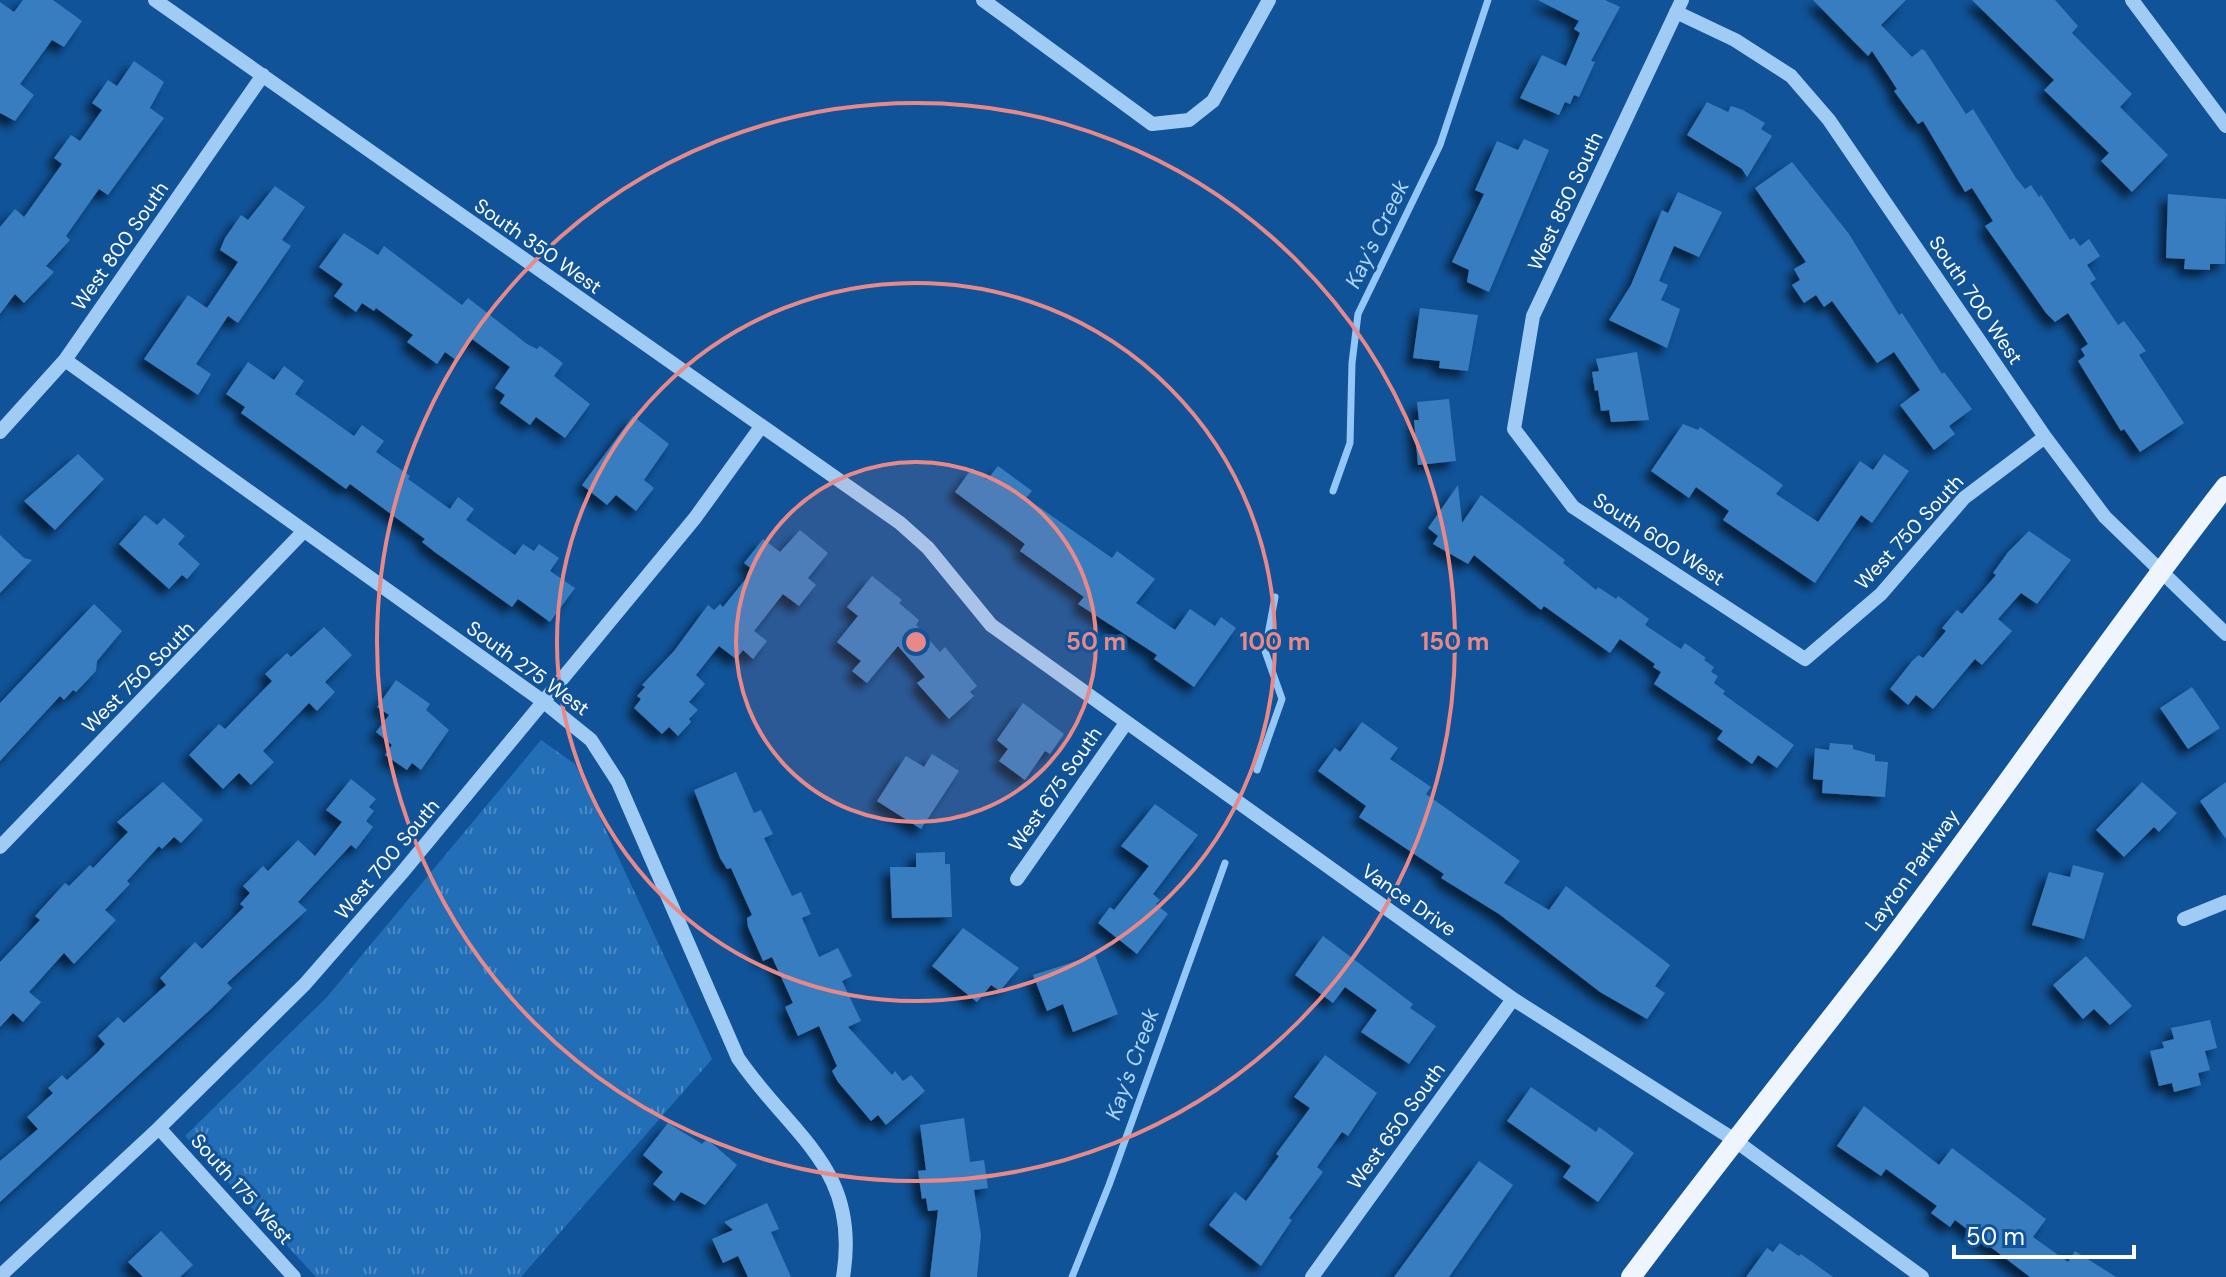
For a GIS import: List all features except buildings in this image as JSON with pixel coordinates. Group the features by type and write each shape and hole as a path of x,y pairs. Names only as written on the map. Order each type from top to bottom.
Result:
{"main road":[{"name":"Layton Parkway","path":"1631,1277 1733,1139 1876,959 2226,486"}],"street":[{"name":"South 350 West","path":"155,0 760,428 900,523"},
{"path":"983,0 1152,124 1189,120 1213,101 1269,0"},
{"path":"2132,0 2226,126"},
{"name":"West 850 South","path":"1514,429 1533,316 1679,6"},
{"name":"South 700 West","path":"1679,6 1791,76 1829,120 2045,437 2105,517 2226,634"},
{"name":"West 800 South","path":"0,432 65,360 263,75"},
{"name":"South 275 West","path":"65,360 302,533 544,702 591,740 618,782 738,1058 762,1094 813,1149 833,1177 845,1210 843,1277"},
{"name":"West 700 South","path":"0,1276 159,1128 305,984 695,518 760,428"},
{"name":"South 600 West","path":"1514,429 1573,507 1805,659"},
{"name":"West 750 South","path":"1805,659 1881,594 1964,498 2045,437"},
{"name":"Vance Drive","path":"900,523 928,548 991,625 1513,999 1733,1139 1922,1277"},
{"name":"West 750 South","path":"0,847 302,533"},
{"name":"West 675 South","path":"1017,879 1126,723"},
{"path":"2184,919 2226,902"},
{"name":"West 650 South","path":"1312,1277 1513,999"},
{"name":"South 175 West","path":"159,1128 294,1277"}],"green space":[{"path":"541,740 575,764 712,1059 521,1277 316,1277 185,1136 327,997"}],"waterway":[{"name":"Kay's Creek","path":"1333,491 1350,443 1352,363 1358,314 1440,145 1488,0"},
{"name":"Kay's Creek","path":"1257,770 1282,699 1265,651 1275,597"},
{"name":"Kay's Creek","path":"1072,1277 1109,1185 1225,863"}]}
